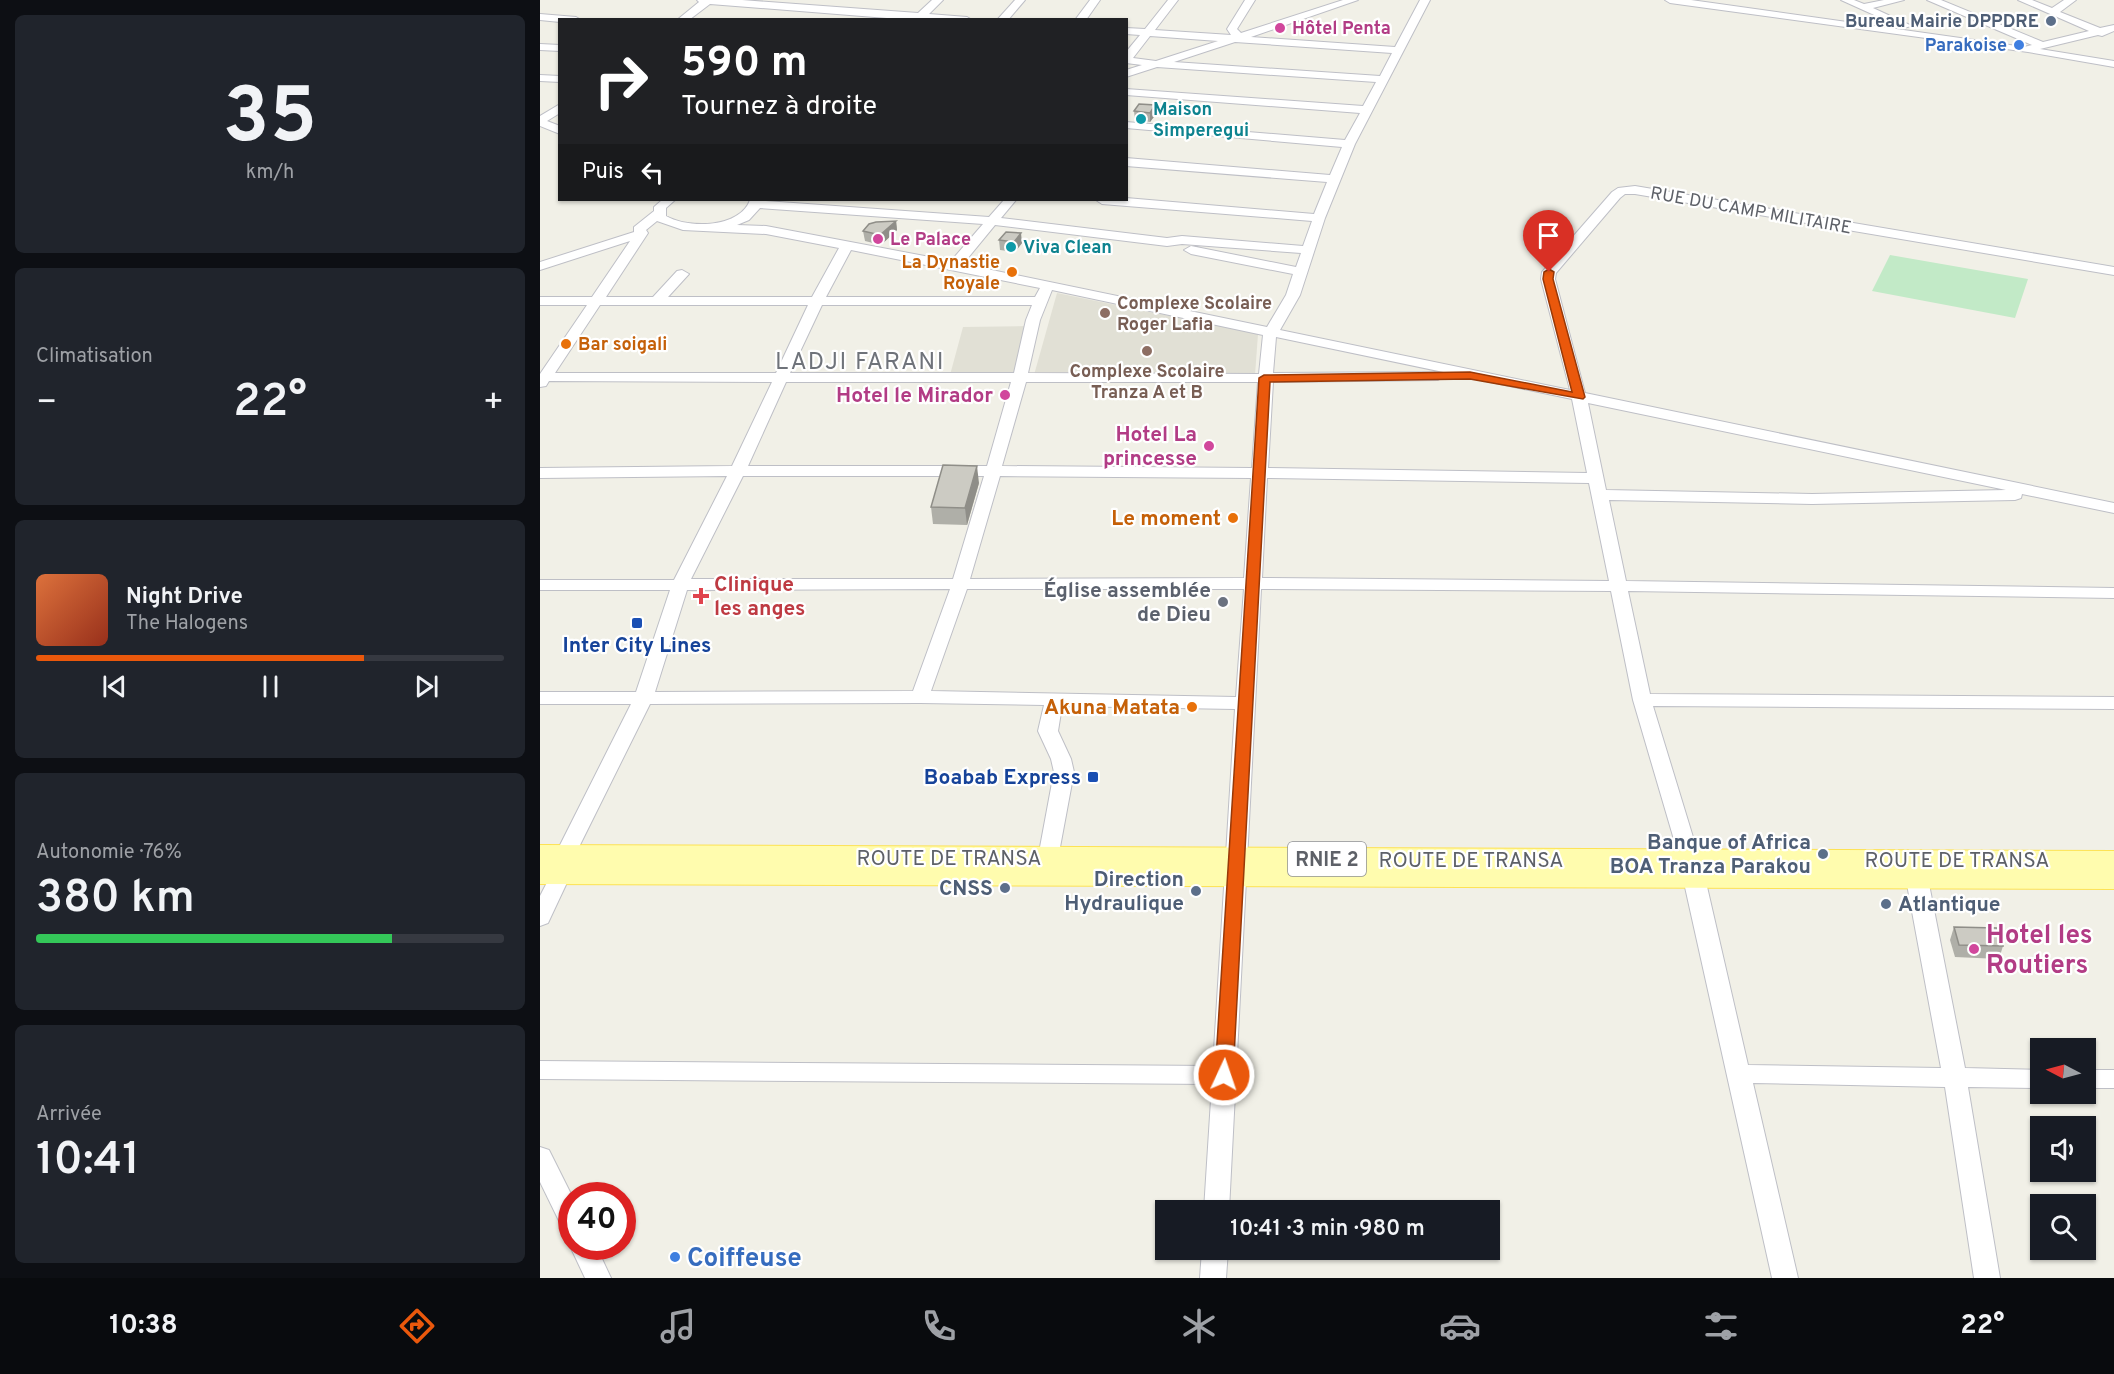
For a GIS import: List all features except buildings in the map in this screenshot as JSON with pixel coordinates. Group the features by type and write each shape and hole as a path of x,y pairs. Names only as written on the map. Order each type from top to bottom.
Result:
{"main road":[{"name":"ROUTE DE TRANSA","path":"551,864 1048,858 1235,868"},
{"name":"ROUTE DE TRANSA","path":"551,864 1692,869 2114,861"},
{"name":"ROUTE DE TRANSA","path":"1692,869 1917,879 2114,879"}],"street":[{"path":"702,0 745,1 766,5 808,4 919,18 939,0"},
{"path":"685,18 709,0"},
{"path":"1004,18 1020,0"},
{"path":"1082,18 1095,0"},
{"path":"1128,58 1173,0"},
{"path":"1237,38 1232,29 1250,0"},
{"path":"1128,73 1353,0"},
{"path":"1218,1200 1264,378 1270,333 1287,307 1302,272 1319,218 1349,144 1425,0"},
{"path":"1670,0 1928,35 2114,64"},
{"path":"1753,0 1786,15"},
{"path":"1846,0 1928,35"},
{"path":"1863,7 1899,0"},
{"path":"1932,0 2042,45"},
{"path":"2023,0 2114,38"},
{"path":"2053,12 2071,0"},
{"path":"1314,1 1330,8"},
{"path":"757,12 766,5"},
{"path":"540,17 558,18"},
{"path":"2024,50 2114,28"},
{"path":"1128,31 1398,50"},
{"path":"540,47 558,48"},
{"path":"1128,60 1383,79"},
{"path":"540,78 558,79"},
{"path":"1128,92 1367,110"},
{"path":"1128,125 1349,144"},
{"path":"1128,162 1334,179"},
{"name":"RUE DU CAMP MILITAIRE","path":"1579,397 1548,279 1549,272 1622,191 1647,192 2114,271"},
{"path":"542,381 598,301 641,232 667,201"},
{"path":"954,266 1009,201"},
{"path":"1114,201 1319,218"},
{"path":"709,227 742,218 752,211 756,202 993,221 1167,242 1182,240 1308,250"},
{"path":"658,214 664,221 681,227 766,230 847,245 2114,508"},
{"path":"742,218 766,230"},
{"path":"540,266 670,224"},
{"path":"1167,242 1178,247 1302,272"},
{"path":"540,918 551,864 643,699 680,585 738,470 817,300 847,245"},
{"path":"657,301 682,274"},
{"path":"920,698 960,585 1046,286"},
{"path":"540,301 1040,301"},
{"path":"542,381 782,377 1264,378 1470,375"},
{"path":"1579,397 1620,585 1642,700 1692,869 1785,1278"},
{"path":"540,473 738,470 1259,472 1598,486 1812,499 2047,494"},
{"path":"540,585 1417,583 2114,593"},
{"path":"540,698 920,698 1245,703"},
{"path":"1048,858 1064,772 1061,759 1048,731 1054,700"},
{"path":"1642,700 2114,703"},
{"path":"1917,879 1955,1078 1987,1278"},
{"path":"540,1070 1224,1075"},
{"path":"1739,1074 2030,1079"},
{"path":"2096,1079 2114,1079"},
{"path":"540,1157 550,1192"},
{"path":"592,1260 602,1277"},
{"path":"1213,1278 1214,1260"}],"shaded area":[{"name":"Complexe Scolaire Roger Lafia","path":"1057,293 1258,334 1255,375 1034,375"},
{"path":"1030,326 1019,374 950,375 963,327"}],"green space":[{"path":"1890,255 2028,279 2015,318 1872,291"}],"place":[{"name":"Bureau Mairie DPPDRE","path":"2051,21"},
{"name":"Hôtel Penta","path":"1280,28"},
{"name":"Parakoise","path":"2019,45"},
{"name":"Maison Simperegui","path":"1141,119"},
{"name":"Le Palace","path":"878,239"},
{"name":"Viva Clean","path":"1011,247"},
{"name":"La Dynastie Royale","path":"1012,272"},
{"name":"Complexe Scolaire Roger Lafia","path":"1105,313"},
{"name":"Bar soigali","path":"566,344"},
{"name":"Complexe Scolaire Tranza A et B","path":"1147,351"},
{"name":"Hotel le Mirador","path":"1005,395"},
{"name":"Hotel La princesse","path":"1209,446"},
{"name":"Le moment","path":"1233,518"},
{"name":"Clinique les anges","path":"701,596"},
{"name":"Église assemblée de Dieu","path":"1223,602"},
{"name":"Inter City Lines","path":"637,623"},
{"name":"Akuna Matata","path":"1192,707"},
{"name":"Boabab Express","path":"1093,777"},
{"name":"Banque of Africa BOA Tranza Parakou","path":"1823,854"},
{"name":"CNSS","path":"1005,888"},
{"name":"Direction Hydraulique","path":"1196,891"},
{"name":"Atlantique","path":"1886,904"},
{"name":"Hotel les Routiers","path":"1974,949"},
{"name":"Coiffeuse","path":"675,1257"}],"district":[{"name":"LADJI FARANI","path":"860,361"}],"route":[{"path":"1224,1075 1264,378 1470,375 1579,397 1548,279 1549,272"}]}
